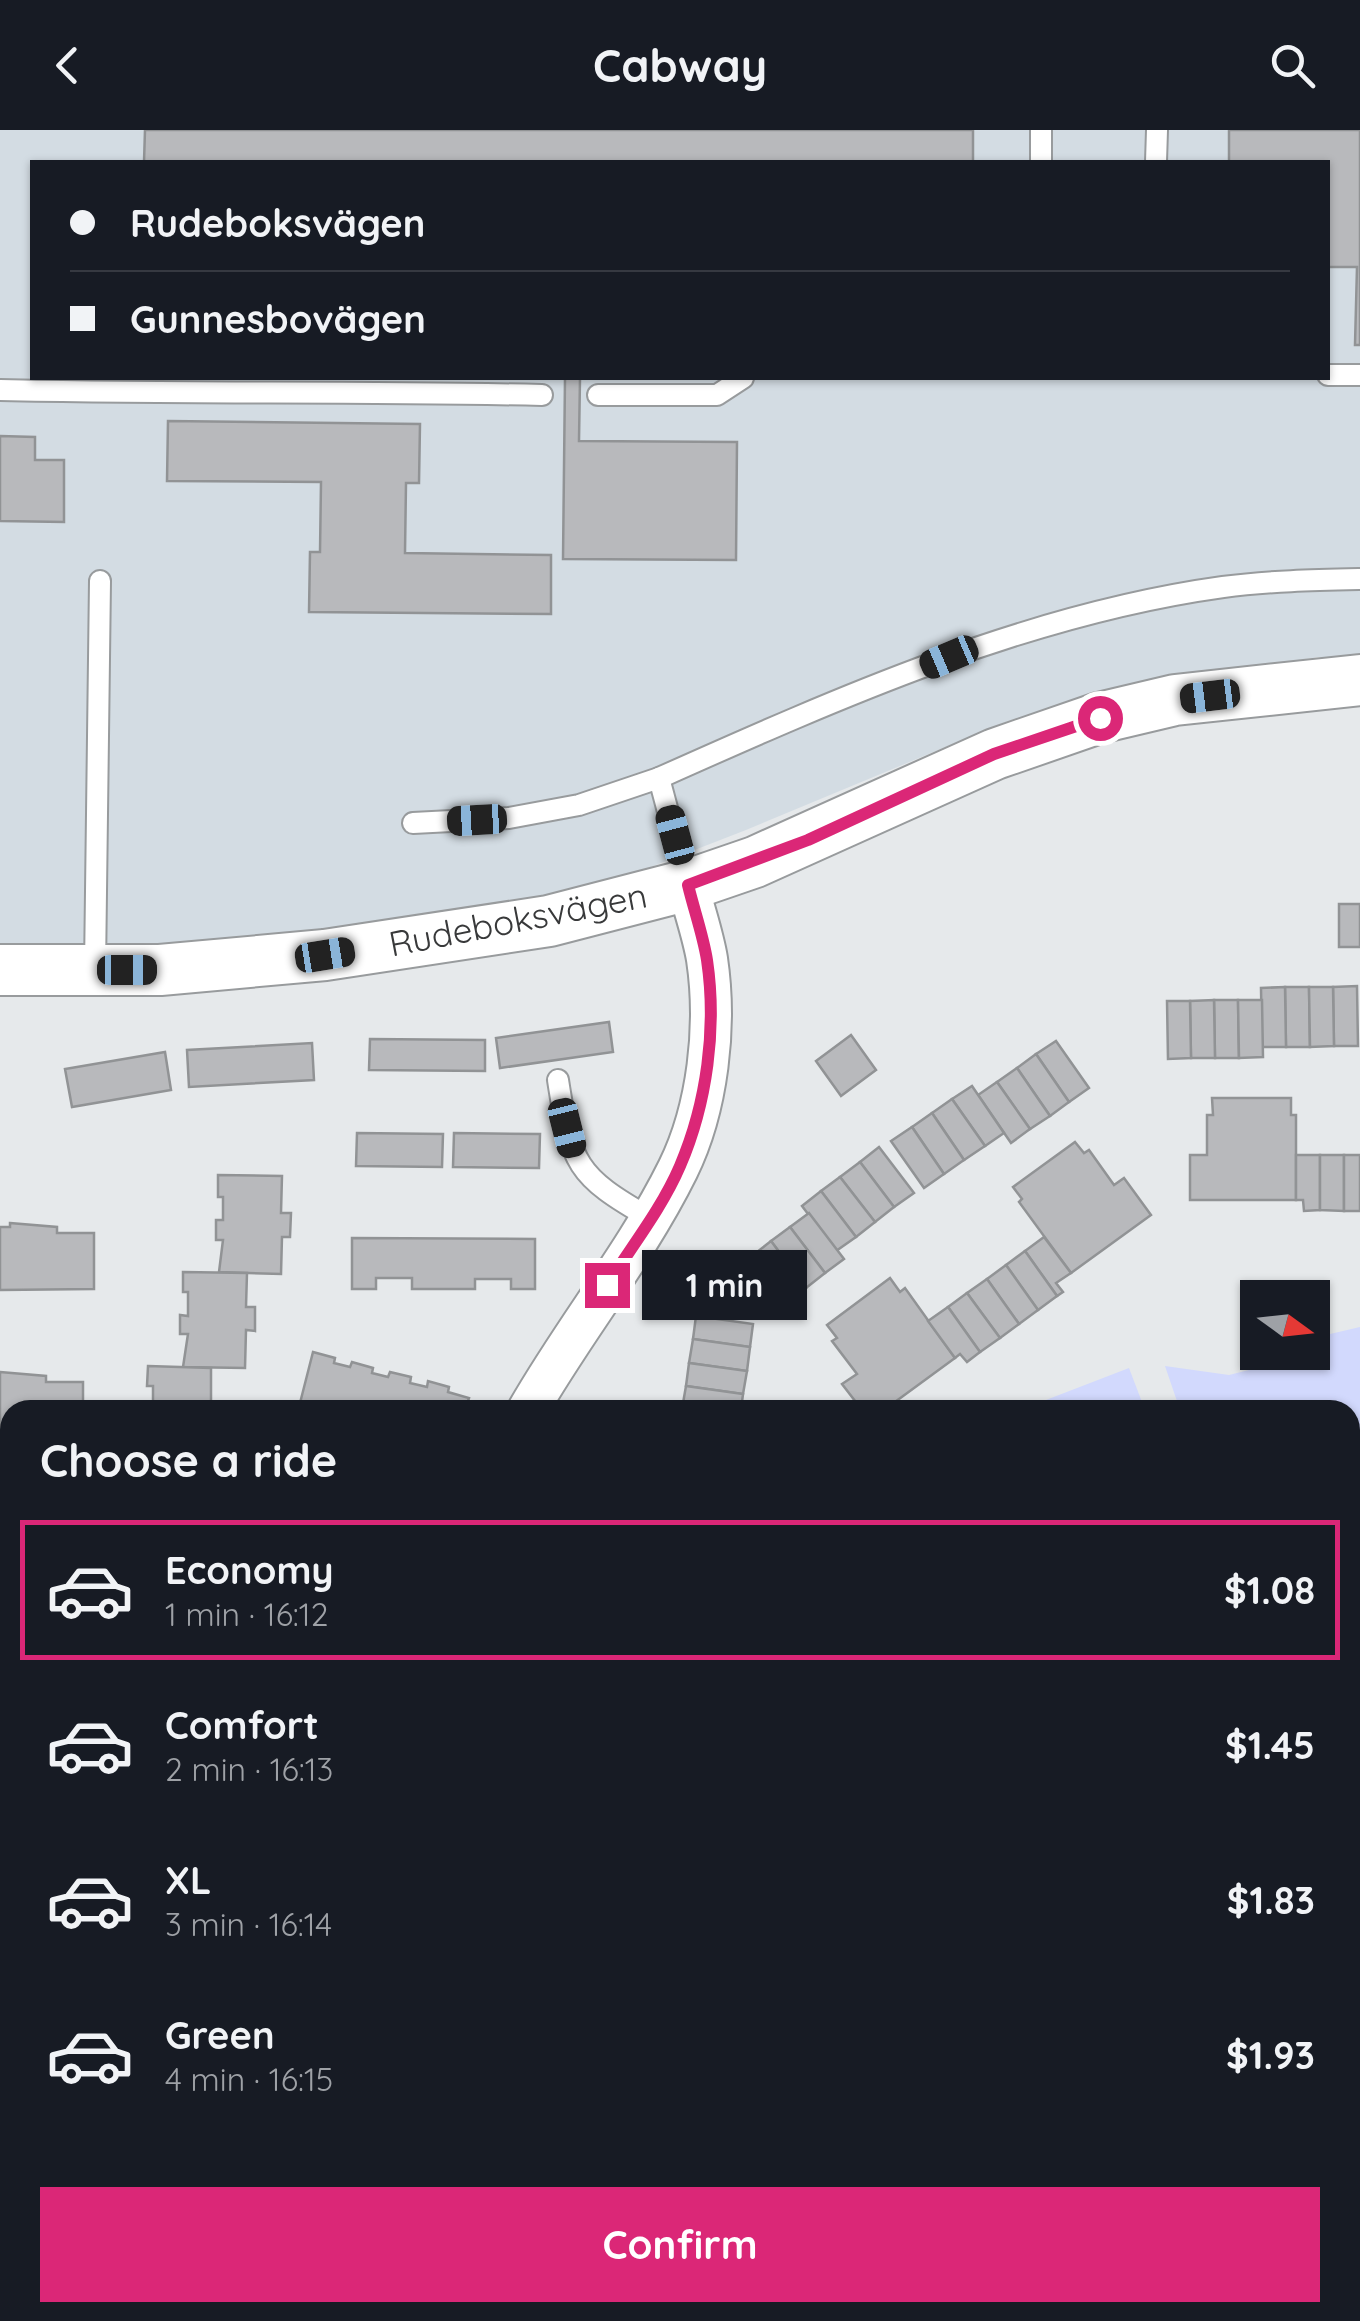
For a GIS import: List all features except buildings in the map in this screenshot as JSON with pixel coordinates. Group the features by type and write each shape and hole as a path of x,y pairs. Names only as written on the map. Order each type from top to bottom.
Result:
{"street":[{"name":"Rudeboksvägen","path":"0,970 160,970 325,955 549,921 688,885 818,836 994,754 1100,718 1174,700 1360,680"},
{"path":"534,1400 680,1166 696,1116 709,1056 710,1007 707,959 688,885"}],"lane":[{"path":"1040,160 1041,130"},
{"path":"1156,160 1157,130"},
{"path":"1330,374 1360,375"},
{"path":"598,395 717,395 741,380"},
{"path":"0,390 542,396"},
{"path":"413,824 510,818 579,805 659,778 754,735 980,644 1082,615 1223,587 1360,579"},
{"path":"95,970 100,581"},
{"path":"659,778 688,885"},
{"path":"558,1080 572,1150 585,1174 605,1192 650,1218"}],"shaded area":[{"path":"0,130 1360,130 1360,660 1318,657 1175,680 1008,721 571,898 373,926 125,952 0,951"},
{"path":"1360,1327 1360,1400 1177,1400 1165,1366 1229,1375 1249,1370 1330,1370 1330,1334"},
{"path":"1129,1368 1141,1400 1046,1400"}],"route":[{"path":"607,1285 680,1166 709,1056 707,959 688,885 834,829 994,754 1100,718"}]}
